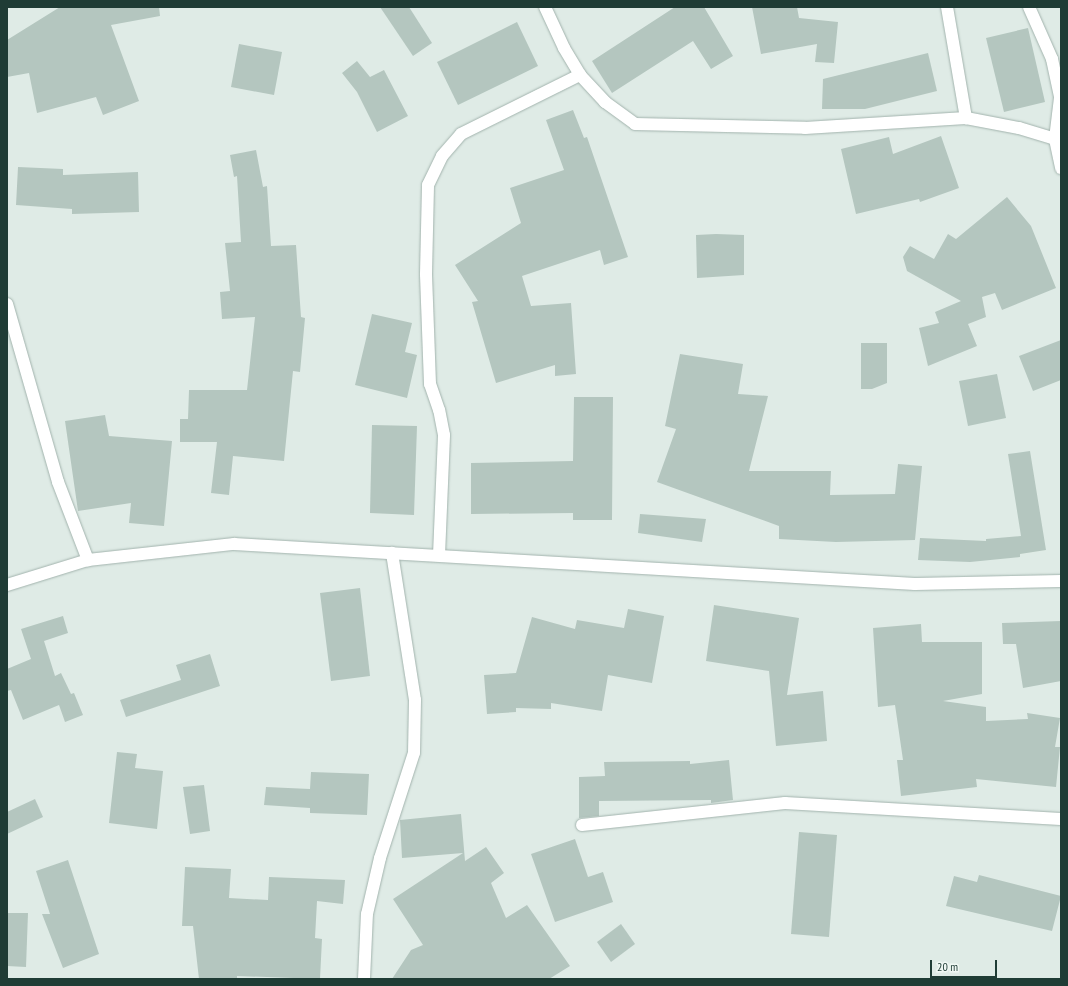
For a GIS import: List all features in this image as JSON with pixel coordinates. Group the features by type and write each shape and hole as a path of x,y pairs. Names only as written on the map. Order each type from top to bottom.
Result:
{"street":[{"path":"545,7 564,48 580,75 605,102 635,124 805,128 966,118 1019,128 1055,138"},
{"path":"947,7 966,118"},
{"path":"1029,7 1052,59 1060,98 1055,138 1061,168"},
{"path":"439,555 444,435 440,410 430,384 426,274 428,185 442,156 461,134 580,75"},
{"path":"7,304 58,482 88,560"},
{"path":"7,585 88,560 234,544 915,584 1061,581"},
{"path":"364,979 367,914 380,858 414,753 415,700 392,553"},
{"path":"582,825 785,803 1061,819"}],"building":[{"path":"60,7 159,7 160,16 111,25 139,101 103,115 96,97 37,113 29,73 7,77 7,40"},
{"path":"380,7 409,7 432,43 413,56"},
{"path":"675,7 704,7 733,56 711,69 693,41 612,93 592,61"},
{"path":"752,7 797,7 799,18 838,22 834,63 815,62 817,44 761,54"},
{"path":"517,22 538,66 458,105 437,62"},
{"path":"1028,28 1045,102 1004,112 986,38"},
{"path":"239,44 282,52 274,95 231,87"},
{"path":"928,53 937,91 865,109 822,109 823,79"},
{"path":"357,61 370,77 384,70 408,116 377,132 357,92 342,73"},
{"path":"573,110 584,138 587,137 628,257 604,265 600,250 522,276 531,306 571,303 576,374 555,376 555,365 496,383 472,302 478,301 455,265 521,223 510,188 564,170 546,120"},
{"path":"941,136 959,188 920,202 919,199 856,214 841,149 889,137 893,154"},
{"path":"256,150 263,187 267,186 271,246 296,245 301,317 305,318 300,372 293,371 284,461 233,456 229,495 211,493 217,442 180,442 180,419 188,419 189,390 247,390 255,317 222,319 220,292 230,291 225,243 241,242 237,176 234,177 230,155"},
{"path":"18,167 63,169 63,175 138,172 139,212 72,214 72,209 16,205"},
{"path":"1007,197 1031,226 1056,288 1002,310 995,293 982,297 986,317 968,324 977,346 928,366 919,328 939,323 935,312 961,301 907,271 903,257 910,246 934,259 948,234 956,239"},
{"path":"696,235 744,235 744,275 697,278"},
{"path":"372,314 412,323 405,352 417,355 407,398 355,385"},
{"path":"1061,340 1061,380 1033,391 1019,356"},
{"path":"861,343 887,343 887,383 872,389 861,389"},
{"path":"680,354 743,364 738,394 768,396 749,471 831,471 830,495 895,494 898,464 922,466 915,540 836,542 779,539 779,526 657,482 676,429 665,426"},
{"path":"997,374 1006,418 968,426 959,381"},
{"path":"574,397 613,397 612,520 573,520 573,513 471,514 471,463 573,461"},
{"path":"105,415 109,436 172,441 164,526 129,523 131,503 78,511 65,421"},
{"path":"372,425 417,426 414,515 370,513"},
{"path":"1030,451 1046,550 1020,554 1020,557 970,562 918,560 920,538 986,541 986,539 1021,536 1008,454"},
{"path":"640,514 706,519 702,542 638,533"},
{"path":"360,588 370,676 331,681 320,593"},
{"path":"714,605 799,618 787,695 823,691 827,741 776,746 769,671 706,661"},
{"path":"628,609 664,616 652,683 608,675 602,711 551,703 551,709 516,708 516,712 487,714 484,675 516,673 532,617 575,629 577,620 624,628"},
{"path":"63,616 68,633 44,641 55,676 61,673 71,694 74,693 83,715 65,722 59,705 23,720 11,690 7,691 7,669 31,659 21,629"},
{"path":"1061,621 1061,681 1023,688 1016,644 1003,644 1002,623"},
{"path":"921,624 922,642 982,642 982,694 943,701 986,707 986,721 1028,719 1027,713 1060,718 1055,747 1060,747 1056,787 976,779 977,787 901,796 897,760 903,760 895,705 878,707 873,628"},
{"path":"210,654 220,686 126,717 120,700 181,680 176,665"},
{"path":"117,752 137,754 135,768 163,771 157,829 109,823"},
{"path":"729,760 733,800 711,803 711,800 599,801 599,816 579,818 579,777 605,776 604,762 690,761 690,764"},
{"path":"311,772 369,774 367,815 310,813 310,808 264,805 266,787 310,789"},
{"path":"204,785 210,831 190,834 183,787"},
{"path":"35,799 43,817 7,834 7,812"},
{"path":"461,814 465,861 486,847 504,873 491,883 506,918 527,905 570,966 549,979 392,979 411,950 423,945 393,899 463,853 402,858 400,820"},
{"path":"799,832 837,835 829,937 791,934"},
{"path":"575,839 588,877 603,872 613,902 555,922 531,854"},
{"path":"68,860 99,954 63,968 42,914 50,914 36,871"},
{"path":"185,867 231,869 229,898 268,900 269,877 345,880 343,904 317,901 315,938 322,939 320,979 237,976 237,979 199,979 193,926 182,926"},
{"path":"979,875 1061,896 1052,931 946,906 954,876 977,882"},
{"path":"7,913 28,913 26,967 7,966"},
{"path":"621,924 635,944 611,962 597,942"}]}
